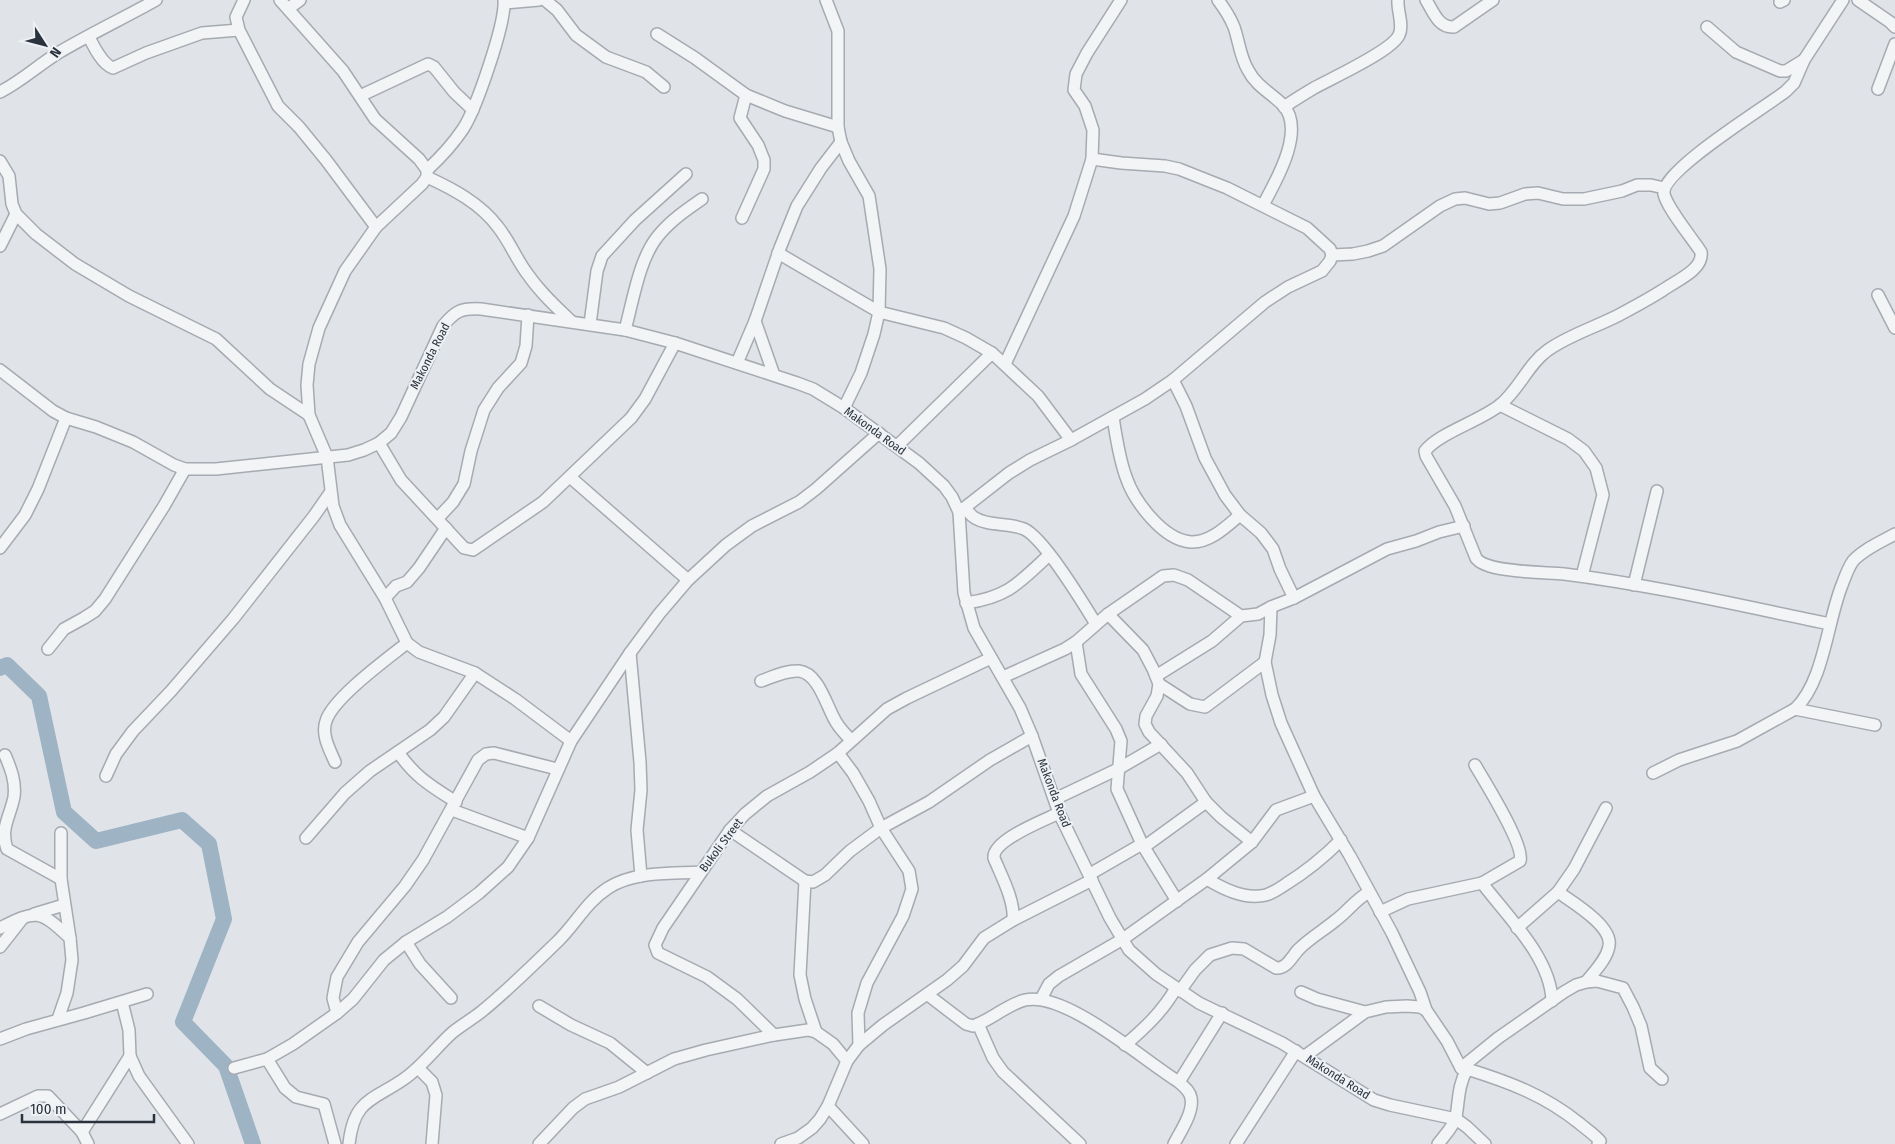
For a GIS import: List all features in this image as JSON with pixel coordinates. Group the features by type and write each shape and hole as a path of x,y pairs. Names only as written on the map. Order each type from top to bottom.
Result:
{"street":[{"path":"0,91 22,80 36,67 59,53 156,0"},
{"path":"300,0 285,4 343,71 375,119 419,159 427,173 478,207 498,227 528,276 571,321"},
{"path":"539,0 504,2 498,36 473,110 464,127 427,173 422,184 376,227 345,271 319,328 309,364 309,414 327,457 330,493 340,525 385,598 407,643 419,652 475,673 515,699 571,740"},
{"path":"545,0 557,10 576,35 606,57 646,72 664,87"},
{"path":"826,0 838,31 838,127 841,142 849,161 869,196 880,269 879,312 874,334 861,373 844,408"},
{"path":"1005,364 1074,216 1092,158 1093,130 1085,106 1074,90 1076,74 1087,52 1121,0"},
{"path":"1218,0 1233,25 1246,67 1252,79 1284,107 1290,122 1291,137 1287,154 1263,205"},
{"path":"1284,107 1394,42 1400,31 1397,8 1398,0"},
{"path":"1426,0 1440,23 1447,28 1454,28 1493,0"},
{"path":"1830,624 1582,576 1513,570 1483,564 1476,558 1455,506 1426,456 1425,451 1436,441 1500,405 1547,351 1649,298 1694,270 1700,264 1702,259 1701,252 1664,196 1664,188 1670,178 1695,155 1786,92 1794,83 1804,60 1843,0"},
{"path":"1858,0 1895,27"},
{"path":"241,1 236,17 239,30 278,106 299,127 326,160 376,227"},
{"path":"1707,27 1736,52 1780,71 1795,66 1804,60"},
{"path":"89,37 94,48 106,64 113,68 146,53 202,33 239,30"},
{"path":"657,34 695,58 746,95 785,111 838,127"},
{"path":"1878,89 1895,44"},
{"path":"360,96 428,64 434,67 454,92 473,110"},
{"path":"742,218 764,169 764,160 758,144 740,118 746,95"},
{"path":"737,364 755,321 778,253 797,206 821,168 841,142"},
{"path":"1092,158 1121,164 1165,166 1179,169 1227,188 1307,228 1330,249 1332,255 1322,271 1288,287 1265,302 1173,380 1113,417 1030,460 1009,473 961,510 988,523 1024,529 1034,536 1096,624"},
{"path":"0,161 9,176 12,204 16,214 36,234 75,264 129,296 216,339 270,389 309,414"},
{"path":"590,324 597,271 602,256 635,220 686,174"},
{"path":"1332,255 1353,254 1383,246 1440,206 1455,199 1465,198 1488,204 1500,203 1525,194 1538,193 1562,199 1612,194 1637,185 1651,185 1664,188"},
{"path":"625,330 644,262 657,237 678,216 702,199"},
{"path":"0,246 16,214"},
{"path":"778,253 879,312 944,328 992,353 1038,396 1071,440"},
{"path":"1878,295 1895,328"},
{"name":"Makonda Road","path":"0,370 53,412 133,442 184,469 216,470 348,455 379,443 401,417 443,326 452,315 466,308 528,315 625,330 675,343 813,389 844,408 897,446 944,486 961,510 966,603 974,628 1003,677 1032,736 1060,813 1110,918 1129,950 1178,990 1199,1003 1300,1053 1374,1100 1456,1119 1467,1126 1485,1144"},
{"path":"438,518 453,502 464,484 471,452 484,410 498,388 521,363 526,346 528,315"},
{"path":"755,321 774,375"},
{"path":"379,443 402,480 464,548 477,549 543,502 631,418 645,399 675,343"},
{"path":"897,446 992,353"},
{"path":"1173,380 1186,406 1205,458 1225,495 1240,515 1260,533 1273,549 1294,598"},
{"path":"1500,405 1568,439 1584,451 1596,468 1603,496 1582,576"},
{"path":"1113,417 1126,478 1134,494 1156,524 1173,537 1190,542 1204,540 1221,532 1240,515"},
{"path":"0,548 25,515 38,489 66,418"},
{"path":"234,1068 267,1059 337,1013 353,999 384,960 406,942 447,917 508,868 528,838 571,740 659,614 688,580 726,544 752,526 799,502 816,489 880,433"},
{"path":"48,648 64,630 90,614 105,598 164,506 184,469"},
{"path":"570,477 688,580"},
{"path":"1634,585 1657,491"},
{"path":"106,776 116,754 133,731 171,691 220,634 314,516 330,493"},
{"path":"1157,680 1212,641 1241,616 1258,614 1294,598 1387,549 1464,526"},
{"path":"385,598 396,586 407,582 419,568 446,528"},
{"path":"1653,773 1678,760 1736,740 1796,709 1808,694 1813,682 1839,591 1853,561 1864,551 1895,534"},
{"path":"966,603 1002,594 1022,581 1049,555"},
{"path":"1003,677 1065,649 1076,642 1108,614 1162,576 1174,575 1188,580 1241,616"},
{"path":"1271,607 1270,634 1265,662 1272,695 1281,723 1314,796 1341,840 1408,965 1426,1010 1464,1069 1527,1090 1546,1100 1573,1118 1596,1137 1600,1141 1598,1144"},
{"path":"1108,614 1143,650 1157,680 1157,696 1146,716 1145,724 1149,732 1187,773 1206,802 1252,842"},
{"path":"1076,642 1081,674 1116,729 1121,741 1117,789 1143,845 1177,901"},
{"path":"335,762 324,734 326,722 330,714 342,699 364,678 407,643"},
{"path":"630,654 640,762 641,790 637,830 641,876"},
{"name":"Bukoli Street","path":"774,1035 738,999 707,977 658,953 654,945 663,928 730,830 767,796 810,772 838,753 887,709 991,658"},
{"path":"1157,680 1190,704 1205,707 1265,662"},
{"path":"761,681 784,673 799,671 808,674 820,688 836,722 851,740"},
{"path":"306,838 344,793 370,771 430,730 444,717 475,673"},
{"path":"1796,709 1875,725"},
{"path":"730,830 805,881 813,882 825,875 850,850 881,828 929,802 966,775 1032,736"},
{"path":"1055,799 1118,769 1161,744"},
{"path":"398,752 418,777 454,806 528,838"},
{"path":"337,1013 333,998 337,977 358,942 405,886 424,860 478,760 486,754 494,753 557,769"},
{"path":"838,753 853,773 869,801 881,828 909,871 912,889 904,916 867,983 858,1013 859,1045"},
{"path":"6,755 12,773 14,788 13,799 2,825 1,834 4,851 61,879"},
{"path":"1380,912 1408,899 1482,883 1520,861 1522,856 1514,835 1475,765"},
{"path":"1040,999 1049,984 1059,976 1123,939 1207,879 1252,842 1276,810 1314,796"},
{"path":"781,1144 798,1138 812,1128 820,1119 828,1106 847,1061 859,1045 883,1025 928,995 963,966 984,938 1091,877 1143,845 1206,802"},
{"path":"1517,928 1558,892 1574,869 1606,808"},
{"path":"1013,920 1012,902 993,853 1016,834 1060,813"},
{"path":"58,1019 67,993 72,960 61,879 61,833"},
{"path":"1207,879 1227,890 1251,895 1265,895 1300,876 1320,862 1341,840"},
{"path":"349,1144 354,1121 364,1103 404,1079 418,1068 448,1037 482,1011 558,942 594,899 607,888 623,880 641,876 700,872"},
{"path":"805,881 800,975 805,999 816,1032"},
{"path":"1482,883 1537,957 1548,979 1552,1001"},
{"path":"1126,1045 1153,1020 1194,970 1210,955 1232,948 1244,949 1276,968 1281,968 1285,966 1299,948 1338,919 1359,898 1369,892"},
{"path":"1558,892 1601,926 1608,937 1609,946 1605,955 1586,982"},
{"path":"0,928 29,915 64,905"},
{"path":"29,915 51,921 70,938"},
{"path":"0,947 29,915"},
{"path":"406,942 420,964 452,998"},
{"path":"1438,1144 1456,1119 1457,1097 1464,1069 1498,1038 1564,992 1586,982 1597,981 1623,988 1634,1007 1641,1026 1650,1068 1662,1079"},
{"path":"1301,992 1317,999 1365,1012"},
{"path":"0,1039 58,1019 84,1014 147,994"},
{"path":"928,995 966,1024 973,1026 1009,1006 1025,1000 1040,999 1082,1016 1179,1082 1188,1091 1192,1101 1176,1143"},
{"path":"122,1002 129,1030 130,1056 139,1076 188,1144"},
{"path":"539,1006 571,1025 610,1043 648,1074"},
{"path":"1236,1144 1300,1053 1365,1012 1386,1007 1407,1006 1420,1007 1426,1010"},
{"path":"1179,1082 1222,1014"},
{"path":"978,1024 993,1058 1002,1072 1080,1144"},
{"path":"539,1144 573,1108 585,1099 648,1074 674,1059 734,1043 808,1030 816,1032 833,1044 847,1061"},
{"path":"82,1132 130,1056"},
{"path":"267,1059 285,1088 296,1097 324,1104 335,1144"},
{"path":"418,1068 432,1082 436,1095 432,1144"},
{"path":"0,1114 38,1096 48,1096 82,1132 88,1144"},
{"path":"828,1106 863,1144"}],"waterway":[{"path":"0,668 7,665 39,696 64,812 96,841 182,820 209,844 224,919 183,1022 226,1066 253,1144"}]}
